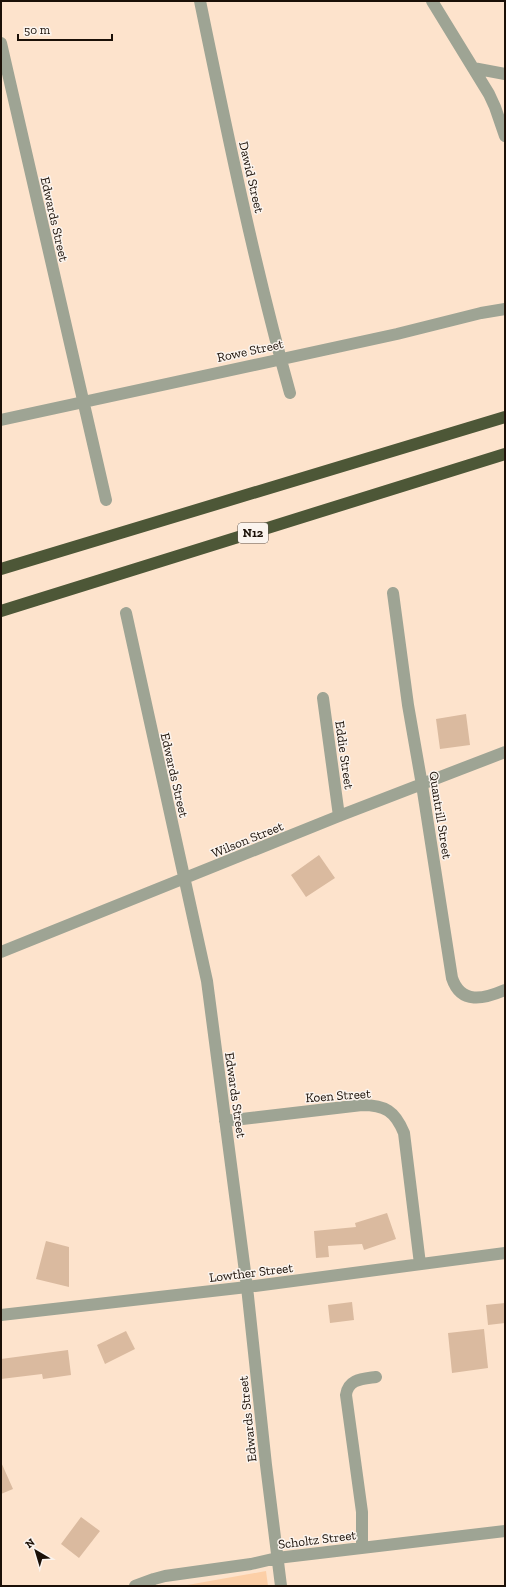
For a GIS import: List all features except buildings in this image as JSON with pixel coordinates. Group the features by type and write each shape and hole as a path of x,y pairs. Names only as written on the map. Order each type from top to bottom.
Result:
{"highway":[{"path":"1,569 505,417"},
{"name":"N12","path":"1,611 505,454"}],"street":[{"name":"Dawid Street","path":"200,1 234,165 280,358 290,393"},
{"path":"432,1 495,107 505,136"},
{"name":"Edwards Street","path":"1,42 82,401 106,500"},
{"path":"473,68 505,74"},
{"name":"Rowe Street","path":"1,420 280,358 397,334 481,313 505,309"},
{"name":"Quantrill Street","path":"393,593 408,705 422,784 450,968 455,986 460,992 471,998 482,998 505,990"},
{"name":"Edwards Street","path":"126,613 206,981 247,1287 281,1586"},
{"name":"Eddie Street","path":"323,698 339,816"},
{"name":"Wilson Street","path":"1,952 339,816 505,752"},
{"name":"Koen Street","path":"225,1120 362,1105 374,1105 388,1110 398,1120 404,1134 420,1264"},
{"name":"Lowther Street","path":"1,1315 247,1287 505,1253"},
{"path":"362,1548 362,1512 346,1395 347,1388 351,1384 359,1380 376,1377"},
{"name":"Scholtz Street","path":"135,1586 149,1580 165,1576 251,1564 277,1558 504,1534"}],"shaded area":[{"path":"266,1571 268,1586 181,1586 193,1584"}]}
